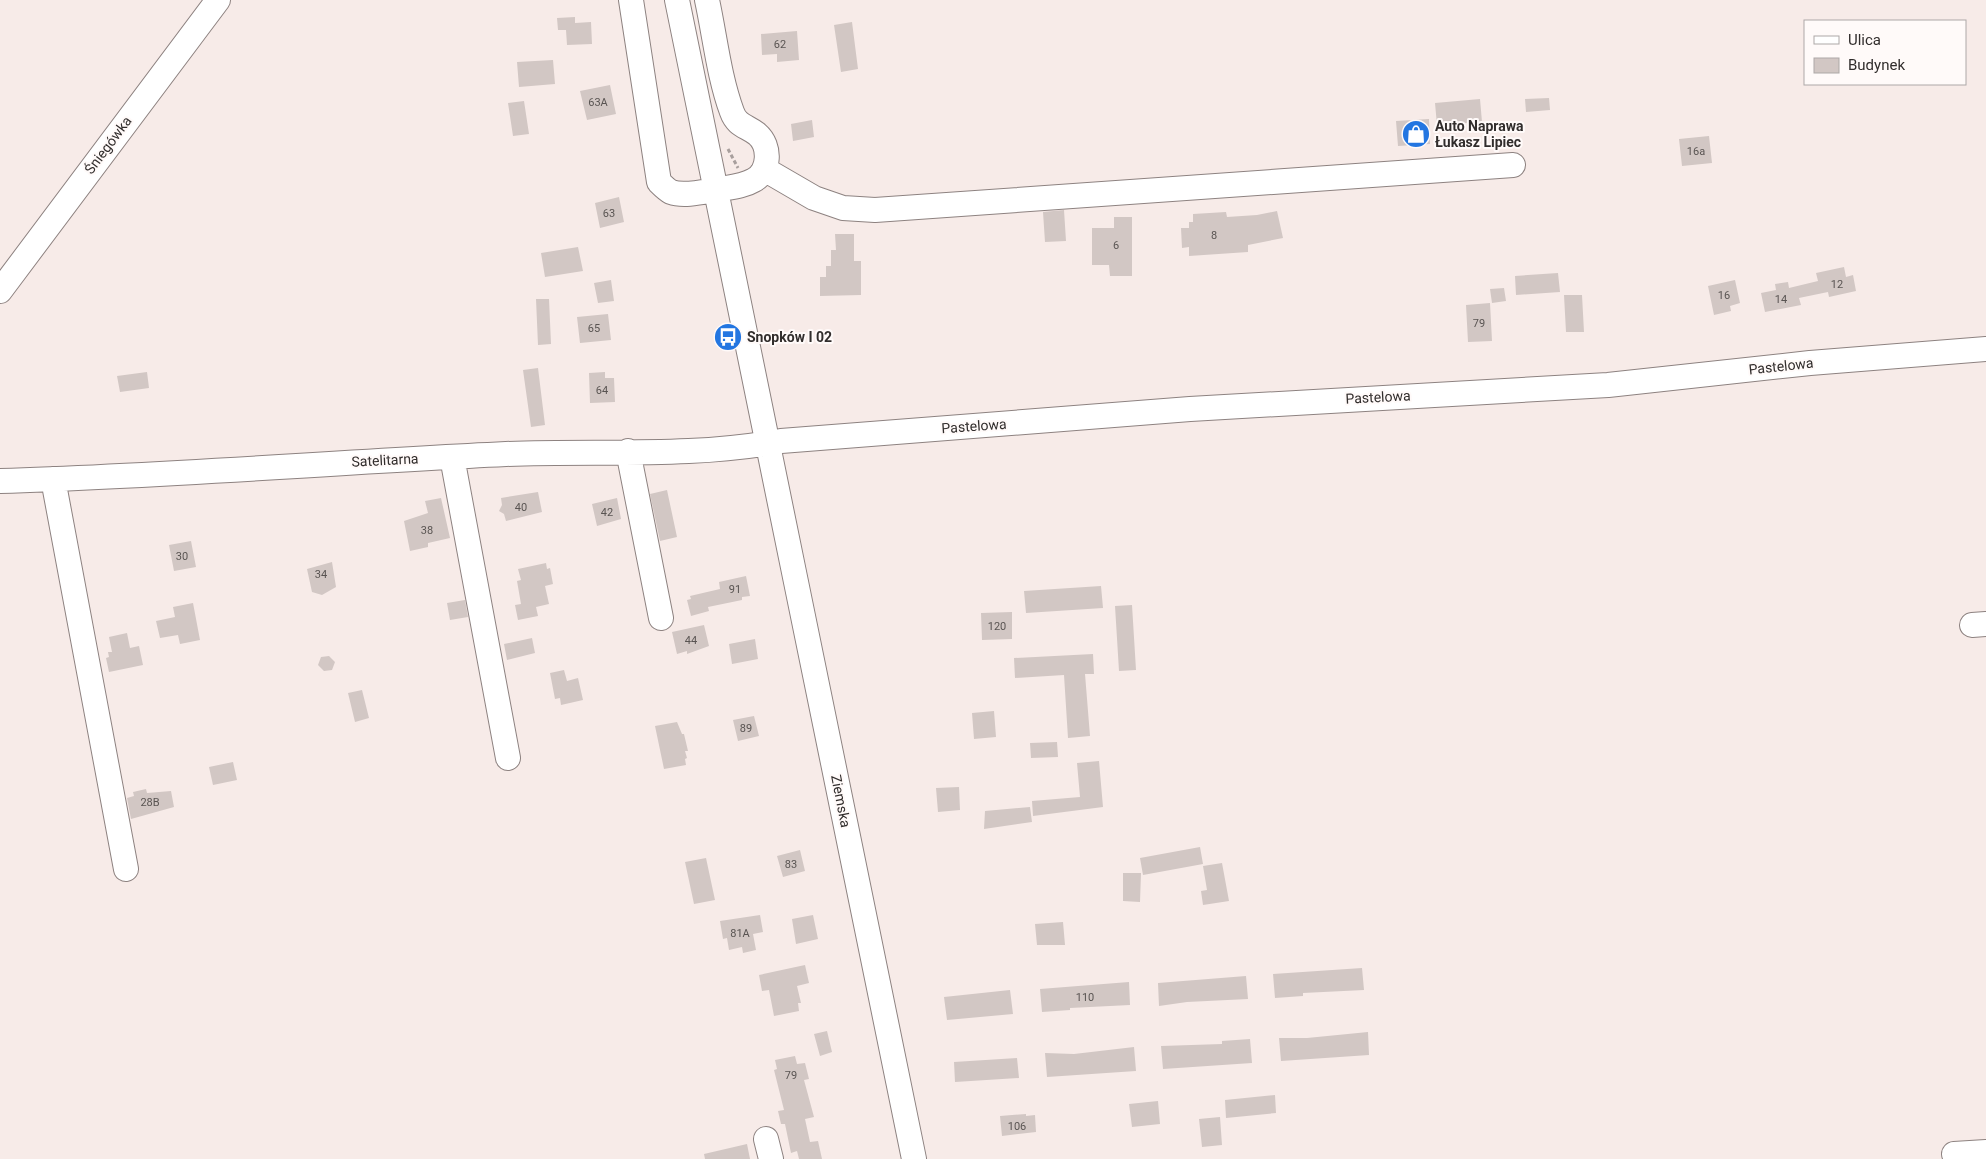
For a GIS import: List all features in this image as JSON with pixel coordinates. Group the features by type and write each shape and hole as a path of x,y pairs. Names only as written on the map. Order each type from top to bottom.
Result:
{"street":[{"name":"Śniegówka","path":"0,291 218,0"},
{"path":"631,0 659,182 671,192 689,193 746,184 756,179 764,168 768,156 766,144 758,135 737,122 733,114 727,97 707,0"},
{"name":"Ziemska","path":"677,0 769,443 876,983 914,1159"},
{"path":"764,168 814,198 844,208 875,210 1089,200 1513,165"},
{"name":"Pastelowa","path":"769,443 1190,409 1608,385 1810,363 1986,349"},
{"name":"Satelitarna","path":"0,481 571,451 747,447 769,443"},
{"path":"628,451 661,618"},
{"path":"452,457 508,758"},
{"path":"53,479 126,869"},
{"path":"1954,1154 1986,1152"}],"building":[{"path":"575,17 575,23 591,22 592,44 567,45 566,30 558,30 557,18"},
{"path":"852,22 858,69 841,72 834,25"},
{"path":"797,31 799,60 777,62 777,54 762,55 761,34"},
{"path":"553,60 555,84 519,87 517,62"},
{"path":"610,85 616,114 587,120 580,91"},
{"path":"1549,98 1550,110 1526,112 1525,99"},
{"path":"1480,99 1482,122 1437,125 1435,103"},
{"path":"524,101 529,134 513,136 508,103"},
{"path":"1429,119 1430,144 1398,146 1396,121"},
{"path":"812,120 814,137 793,141 791,124"},
{"path":"1709,136 1712,163 1682,166 1679,139"},
{"path":"619,197 624,222 600,228 595,203"},
{"path":"1064,210 1066,241 1045,242 1043,212"},
{"path":"1277,211 1283,238 1248,245 1248,252 1189,256 1189,247 1182,248 1181,228 1189,228 1189,222 1193,222 1193,214 1226,212 1227,217 1257,215"},
{"path":"1114,217 1132,217 1132,276 1110,276 1109,265 1092,265 1092,228 1114,228"},
{"path":"835,234 854,234 854,261 861,261 861,295 820,296 820,277 826,277 826,266 831,266 831,250 836,250"},
{"path":"578,247 583,271 545,277 541,253"},
{"path":"1844,267 1846,277 1853,275 1856,291 1829,297 1828,292 1799,298 1801,305 1765,312 1761,293 1776,290 1775,284 1788,282 1789,288 1818,281 1816,273"},
{"path":"1558,273 1560,292 1516,295 1515,276"},
{"path":"611,280 614,301 598,303 594,283"},
{"path":"1735,280 1740,303 1730,306 1731,311 1714,315 1708,286"},
{"path":"1504,288 1506,301 1492,303 1490,289"},
{"path":"1564,295 1582,295 1584,332 1566,332"},
{"path":"536,299 549,299 551,344 538,345"},
{"path":"1490,303 1492,341 1468,342 1466,305"},
{"path":"608,314 611,340 580,343 577,317"},
{"path":"538,368 545,425 531,427 523,370"},
{"path":"147,372 149,388 120,392 117,376"},
{"path":"605,372 605,378 614,378 615,402 590,403 589,373"},
{"path":"667,490 677,537 660,541 650,494"},
{"path":"538,492 542,512 506,521 504,514 499,511 502,505 501,498"},
{"path":"441,498 450,538 428,543 428,547 410,551 404,521 428,513 425,501"},
{"path":"617,498 621,519 597,526 592,504"},
{"path":"191,541 196,567 174,571 169,545"},
{"path":"332,562 336,587 322,595 312,592 307,569"},
{"path":"546,563 547,569 550,568 553,584 545,586 549,604 536,607 538,616 518,620 515,605 521,604 517,581 521,580 518,569"},
{"path":"746,576 750,596 742,597 742,600 708,607 709,611 691,616 687,600 691,599 690,596 720,589 719,582"},
{"path":"1101,586 1103,608 1026,613 1024,591"},
{"path":"465,600 468,617 450,620 447,603"},
{"path":"193,603 200,640 180,644 178,635 160,638 156,621 175,617 173,607"},
{"path":"1132,605 1136,670 1119,671 1115,606"},
{"path":"1012,612 1012,639 982,640 981,613"},
{"path":"704,625 709,646 687,654 687,651 677,654 672,632"},
{"path":"127,633 130,648 139,646 143,665 109,672 106,658 109,657 108,652 112,652 109,637"},
{"path":"532,638 535,653 507,660 504,644"},
{"path":"755,639 758,659 732,664 729,644"},
{"path":"1093,654 1094,674 1085,674 1090,736 1068,738 1064,675 1015,678 1014,658"},
{"path":"329,656 335,662 332,670 324,671 318,665 321,657"},
{"path":"564,670 567,681 578,678 583,700 561,705 560,698 555,699 550,673"},
{"path":"362,690 369,718 355,722 348,693"},
{"path":"994,711 996,737 974,739 972,713"},
{"path":"754,716 759,736 738,741 733,720"},
{"path":"677,722 682,734 684,734 688,751 685,751 686,765 664,769 655,726"},
{"path":"1057,742 1058,757 1031,758 1030,743"},
{"path":"1099,761 1103,807 1033,816 1032,801 1080,797 1077,763"},
{"path":"233,762 237,780 213,785 209,767"},
{"path":"959,787 960,810 938,812 936,788"},
{"path":"146,789 147,793 171,791 174,807 131,819 127,798 134,796 133,792"},
{"path":"1030,807 1032,822 984,829 985,811"},
{"path":"1200,847 1203,864 1143,875 1140,858"},
{"path":"800,850 805,871 783,877 777,856"},
{"path":"706,858 715,900 694,904 685,862"},
{"path":"1222,863 1229,901 1203,905 1201,891 1207,890 1203,866"},
{"path":"1123,873 1141,873 1140,902 1123,901"},
{"path":"760,915 763,932 753,934 756,950 743,953 742,947 729,950 727,938 723,939 720,921"},
{"path":"813,915 818,939 796,944 792,919"},
{"path":"1063,922 1065,945 1037,945 1035,924"},
{"path":"805,965 809,983 797,986 801,1003 798,1003 799,1011 774,1016 769,990 762,991 759,975"},
{"path":"1362,968 1364,990 1303,993 1303,996 1275,998 1273,974"},
{"path":"1246,976 1248,999 1187,1002 1159,1006 1158,983"},
{"path":"1129,982 1130,1005 1070,1008 1070,1010 1042,1012 1040,989"},
{"path":"1010,990 1013,1014 947,1020 944,997"},
{"path":"827,1031 832,1052 820,1056 814,1034"},
{"path":"1368,1032 1369,1055 1281,1061 1279,1038 1307,1038"},
{"path":"1250,1039 1252,1063 1163,1069 1161,1046 1222,1044 1222,1041"},
{"path":"1134,1047 1136,1071 1047,1077 1045,1053 1074,1054"},
{"path":"795,1056 797,1064 805,1063 809,1079 804,1080 814,1117 805,1119 810,1142 818,1141 822,1159 799,1159 797,1151 791,1153 785,1124 781,1124 778,1111 784,1110 774,1070 777,1069 775,1060"},
{"path":"1017,1058 1019,1078 955,1082 954,1062"},
{"path":"1275,1095 1276,1113 1226,1118 1225,1100"},
{"path":"1158,1101 1160,1124 1132,1127 1129,1104"},
{"path":"1026,1114 1026,1116 1035,1115 1036,1132 1002,1136 1000,1116"},
{"path":"1220,1117 1222,1145 1202,1147 1199,1119"},
{"path":"747,1144 750,1159 705,1159 704,1154"}],"place":[{"name":"Auto Naprawa Łukasz Lipiec","path":"1416,134"},
{"name":"Snopków I 02","path":"728,337"}]}
